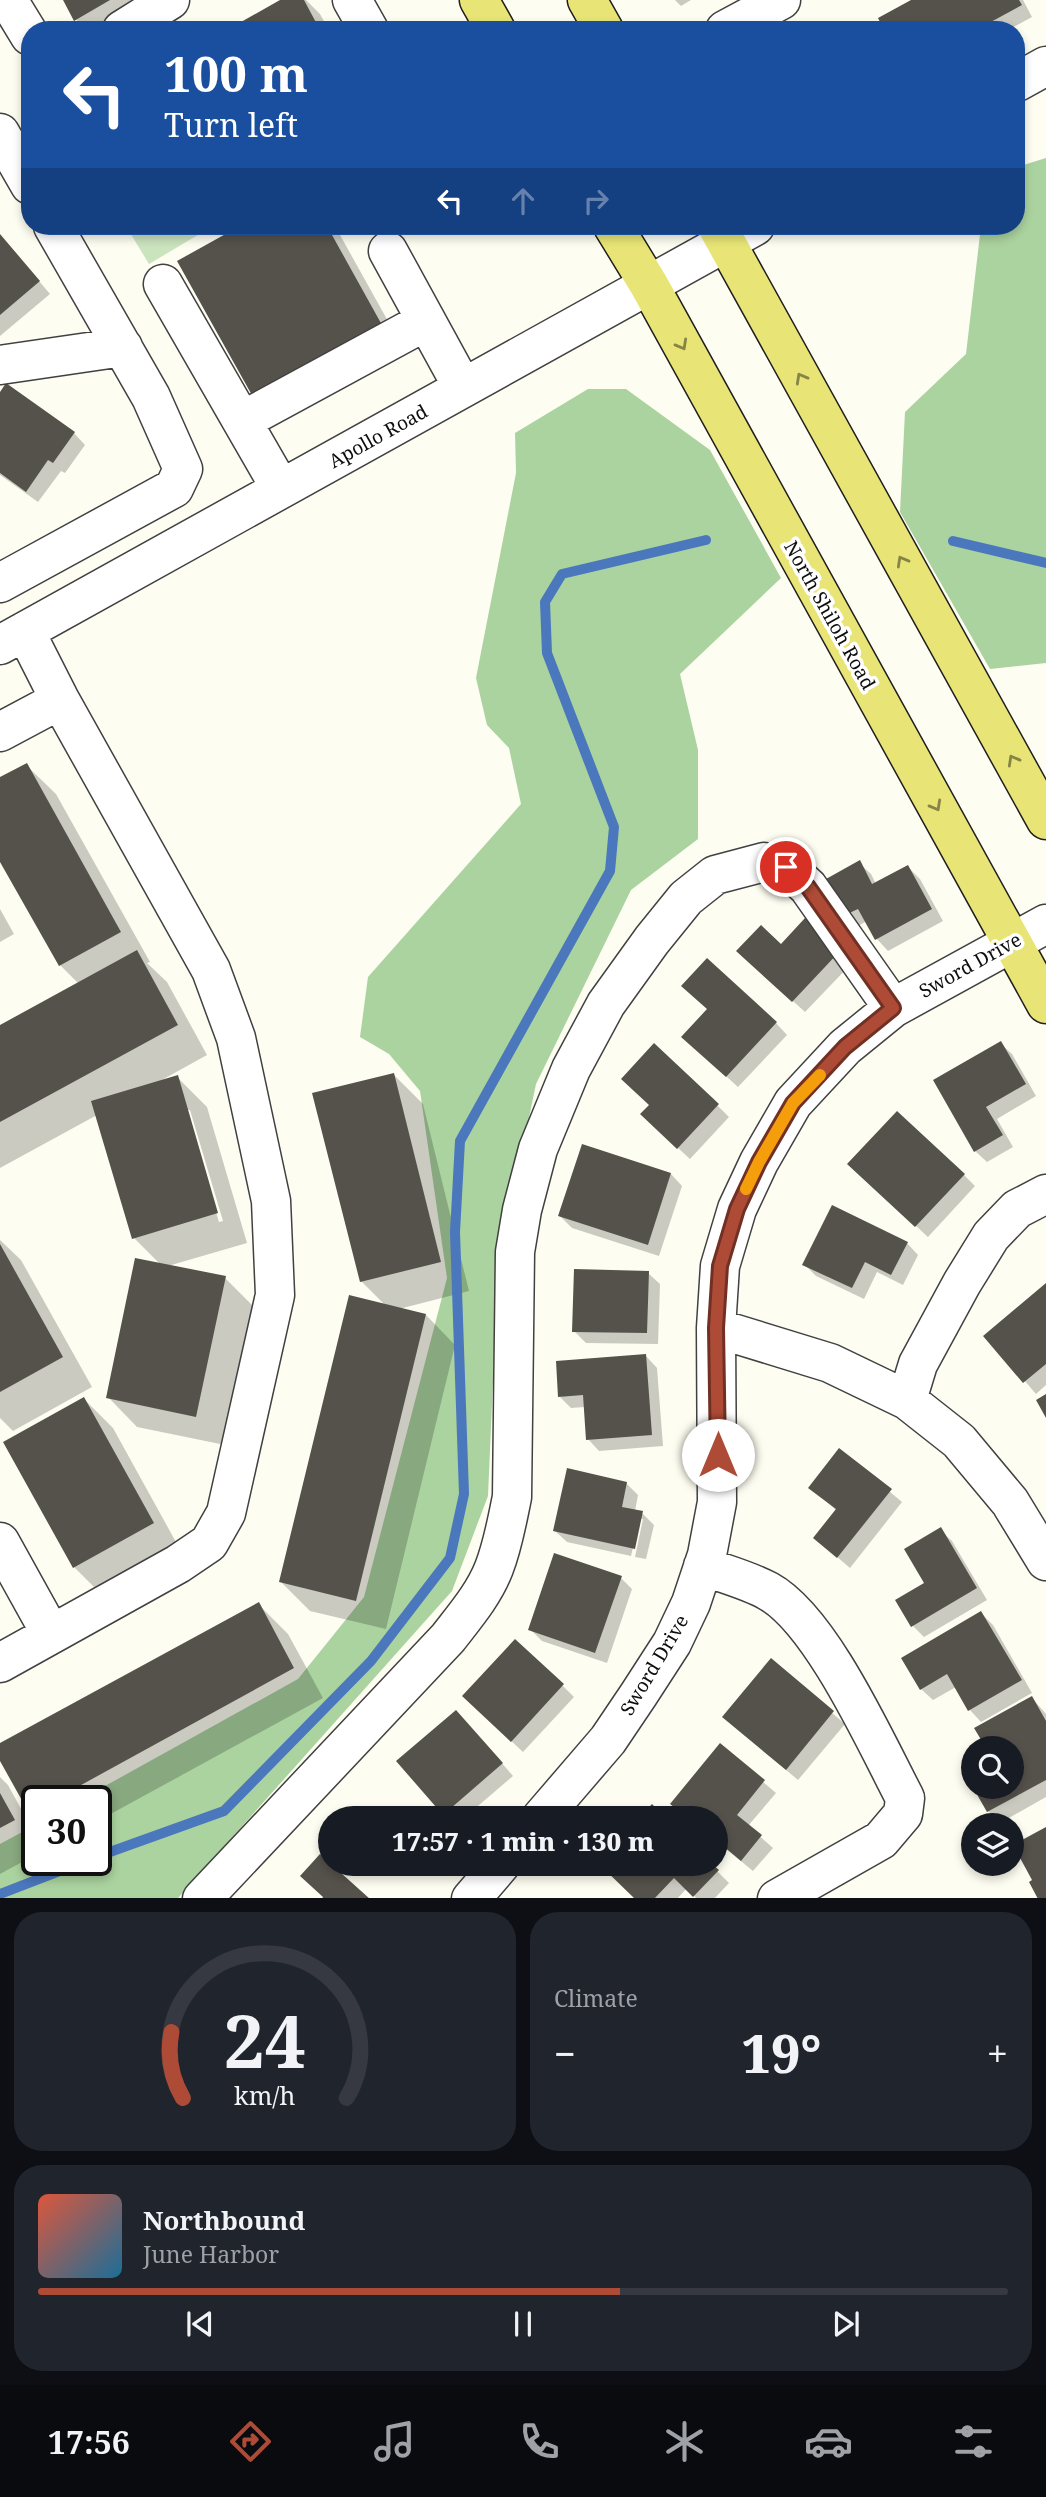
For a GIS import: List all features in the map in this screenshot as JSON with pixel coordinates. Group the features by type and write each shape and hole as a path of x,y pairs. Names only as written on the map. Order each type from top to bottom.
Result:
{"main road":[{"path":"478,0 491,21"},
{"path":"587,0 599,21"},
{"name":"North Shiloh Road","path":"618,235 649,285 1046,1004"},
{"path":"735,235 1046,820"}],"street":[{"path":"8,0 21,21"},
{"path":"136,21 170,0"},
{"path":"352,0 364,21"},
{"path":"742,21 781,0"},
{"path":"1025,78 1046,66"},
{"path":"0,133 21,169"},
{"path":"0,583 174,488 183,469 151,397 58,235"},
{"name":"Apollo Road","path":"13,638 649,285 727,235"},
{"path":"388,251 463,388"},
{"path":"163,284 281,489"},
{"path":"242,421 426,321"},
{"path":"0,365 123,347"},
{"path":"0,1662 178,1564 209,1543 226,1513 275,1295 271,1201 236,1038 211,970 60,699 13,638"},
{"path":"0,732 60,699"},
{"path":"203,1898 448,1638 475,1604 494,1570 512,1497 515,1252 522,1210 538,1149 571,1069 606,1004 652,940 686,898 715,875 764,862 786,867 808,887 893,1008"},
{"name":"Sword Drive","path":"551,1806 608,1740 639,1695 671,1643 691,1603 703,1566 717,1502 716,1328 720,1266 737,1209 759,1162 793,1103 845,1047 893,1008 1046,924"},
{"path":"907,1400 918,1364 961,1283 991,1236 1017,1209 1046,1194"},
{"path":"716,1328 830,1363 907,1400 959,1441 1010,1502 1046,1561"},
{"path":"0,1542 51,1634"},
{"path":"703,1566 768,1591 799,1616 845,1684 905,1798 903,1814 881,1840 779,1898"}],"green space":[{"path":"1046,158 1046,663 990,669 900,512 905,412 966,354 980,235 1025,235 1025,165"},
{"path":"131,235 198,235 149,264"},
{"path":"588,389 626,389 710,450 781,578 680,674 698,750 698,839 631,890 536,1084 498,1266 488,1496 452,1591 178,1898 0,1898 0,1844 21,1833 21,1876 112,1876 112,1785 107,1785 298,1679 364,1597 447,1278 420,1091 389,1054 360,1037 368,977 521,804 509,748 487,725 476,678 516,473 515,433"}],"building":[{"path":"63,0 110,0 74,21"},
{"path":"280,0 304,0 315,21 243,21"},
{"path":"911,0 1019,0 1022,5 993,21 880,21 878,18"},
{"path":"0,234 40,281 0,315"},
{"path":"224,235 332,235 382,325 253,397 177,261"},
{"path":"6,383 75,432 53,463 48,460 26,492 0,473 0,392"},
{"path":"27,763 121,932 59,966 0,862 0,777"},
{"path":"860,860 872,884 908,865 932,909 875,940 858,909 845,915 826,879"},
{"path":"805,918 840,951 792,1002 736,951 761,925 781,944"},
{"path":"137,950 178,1025 0,1122 0,1025"},
{"path":"707,958 777,1022 726,1077 681,1037 707,1009 681,986"},
{"path":"1001,1041 1026,1084 986,1107 1003,1135 974,1152 933,1080"},
{"path":"654,1043 719,1104 677,1149 640,1114 649,1105 621,1079"},
{"path":"394,1073 441,1262 360,1282 312,1093"},
{"path":"178,1075 218,1213 132,1239 91,1101"},
{"path":"897,1111 965,1174 915,1227 847,1164"},
{"path":"582,1144 671,1173 648,1245 558,1216"},
{"path":"832,1205 908,1242 891,1275 865,1262 852,1288 802,1265"},
{"path":"0,1244 63,1357 0,1392"},
{"path":"135,1258 226,1276 196,1417 106,1398"},
{"path":"574,1269 649,1271 647,1333 572,1332"},
{"path":"1046,1283 1046,1364 1023,1383 983,1336"},
{"path":"349,1295 426,1314 356,1601 279,1582"},
{"path":"646,1354 652,1435 586,1440 583,1395 558,1397 556,1361"},
{"path":"1046,1394 1046,1418 1036,1400"},
{"path":"84,1397 154,1523 73,1568 3,1442"},
{"path":"839,1448 892,1489 837,1558 813,1538 836,1509 808,1488"},
{"path":"567,1468 627,1482 622,1507 643,1511 635,1549 553,1531"},
{"path":"941,1527 977,1588 911,1627 895,1600 924,1583 904,1549"},
{"path":"554,1553 622,1576 595,1653 528,1630"},
{"path":"259,1602 294,1668 81,1785 21,1785 21,1799 0,1761 0,1743"},
{"path":"981,1611 1022,1680 968,1711 947,1674 920,1690 901,1658"},
{"path":"515,1639 564,1684 511,1742 462,1696"},
{"path":"771,1658 834,1711 786,1770 722,1717"},
{"path":"1032,1696 1046,1721 1046,1780 1024,1792 1024,1736 979,1736 974,1728"},
{"path":"456,1710 503,1763 453,1806 435,1806 396,1761"},
{"path":"720,1743 765,1780 737,1815 762,1835 741,1861 728,1850 728,1806 670,1804"},
{"path":"0,1793 15,1820 0,1828"},
{"path":"980,1799 1011,1799 987,1812"},
{"path":"1046,1827 1046,1898 1037,1898 1029,1882 1032,1880 1024,1865 1024,1839"},
{"path":"318,1856 318,1876 344,1876 369,1898 322,1898 300,1876"},
{"path":"611,1876 713,1876 693,1897 674,1878 655,1898 634,1898"}],"waterway":[{"path":"112,1851 224,1811 371,1661 450,1558 464,1494 455,1232 460,1141 610,871 614,827 547,653 545,602 562,574 706,540"},
{"path":"953,541 1046,563"},
{"path":"0,1894 47,1876"}],"slow traffic":[{"path":"746,1189 793,1103 820,1075"}],"route":[{"path":"718,1455 716,1328 720,1266 737,1209 759,1162 793,1103 845,1047 893,1008 808,887 786,867"}]}
